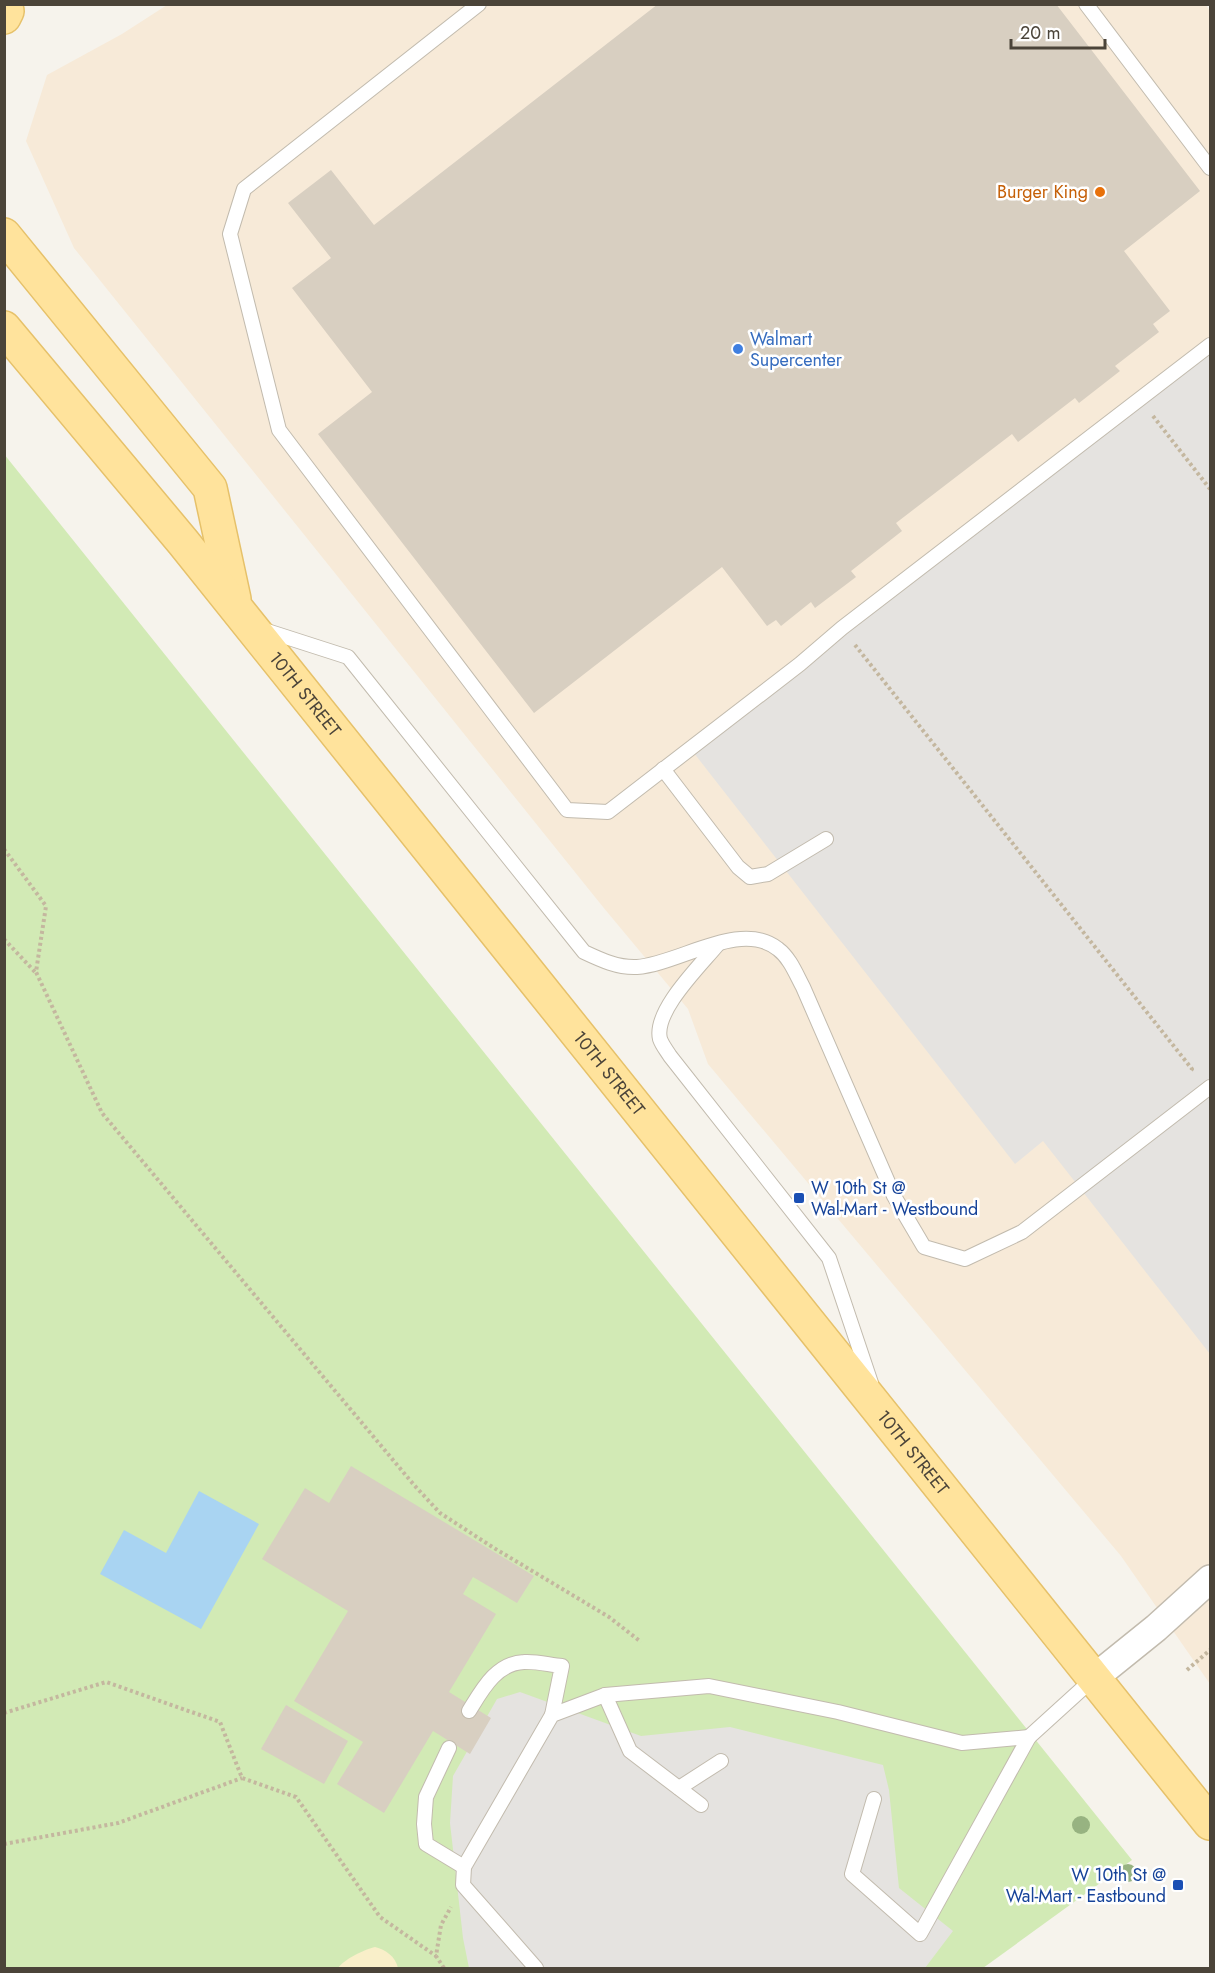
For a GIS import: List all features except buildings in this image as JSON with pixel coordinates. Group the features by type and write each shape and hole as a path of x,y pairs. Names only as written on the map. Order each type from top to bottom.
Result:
{"main road":[{"path":"4,235 210,488 243,616"},
{"name":"10TH STREET","path":"4,328 243,616 1210,1822"}],"street":[{"path":"1094,1678 1156,1628 1210,1579"}],"lane":[{"path":"479,4 244,189 230,234 279,430 567,810 608,812 800,664 842,628 1210,345"},
{"path":"1086,4 1210,168"},
{"path":"243,616 348,657 584,952 610,964 636,967 657,964 737,938 764,940 779,949 804,987 894,1196 924,1248 965,1259 1022,1232 1210,1088"},
{"path":"663,769 738,867 750,877 768,874 826,839"},
{"path":"718,944 676,994 661,1022 660,1040 670,1056 829,1258 880,1410"},
{"path":"469,1711 488,1682 503,1668 523,1662 562,1666 552,1715 464,1867 464,1885 536,1968"},
{"path":"874,1799 852,1874 920,1934 1029,1737 1094,1678"},
{"path":"552,1715 605,1695 709,1686 838,1712 962,1743 1029,1737"},
{"path":"605,1695 630,1751 702,1805"},
{"path":"449,1748 426,1797 424,1824 426,1844 464,1867"},
{"path":"679,1788 721,1761"}],"path":[{"path":"1150,412 1210,489"},
{"path":"842,628 1192,1069 1185,1075"},
{"path":"4,849 46,906 36,972"},
{"path":"4,939 36,972 102,1113 414,1485 440,1513 609,1617 641,1642"},
{"path":"1187,1670 1210,1650"},
{"path":"4,1713 106,1682 220,1722 242,1778"},
{"path":"4,1844 118,1823 242,1778 296,1797 380,1917 436,1956 444,1968"},
{"path":"436,1956 441,1925 464,1885"}],"shaded area":[{"path":"167,5 1206,5 1210,11 1210,1684 1121,1556 708,1064 688,1009 603,907 74,248 26,141 47,75 122,34"},
{"path":"1210,344 1210,1354 1043,1141 1015,1164 690,748"},
{"path":"520,1692 641,1736 730,1727 883,1765 889,1790 899,1888 953,1931 925,1968 469,1968 463,1938 450,1823 453,1776 497,1699"}],"green space":[{"path":"4,454 1132,1860 983,1968 5,1968"}],"sand":[{"path":"375,1947 390,1954 398,1968 338,1968 355,1955"}],"water":[{"path":"199,1491 259,1524 201,1629 100,1574 124,1530 166,1553"}],"place":[{"name":"Burger King","path":"1100,192"},
{"name":"Walmart Supercenter","path":"738,349"},
{"name":"W 10th St @ Wal-Mart - Westbound","path":"799,1198"},
{"name":"W 10th St @ Wal-Mart - Eastbound","path":"1178,1885"}]}
